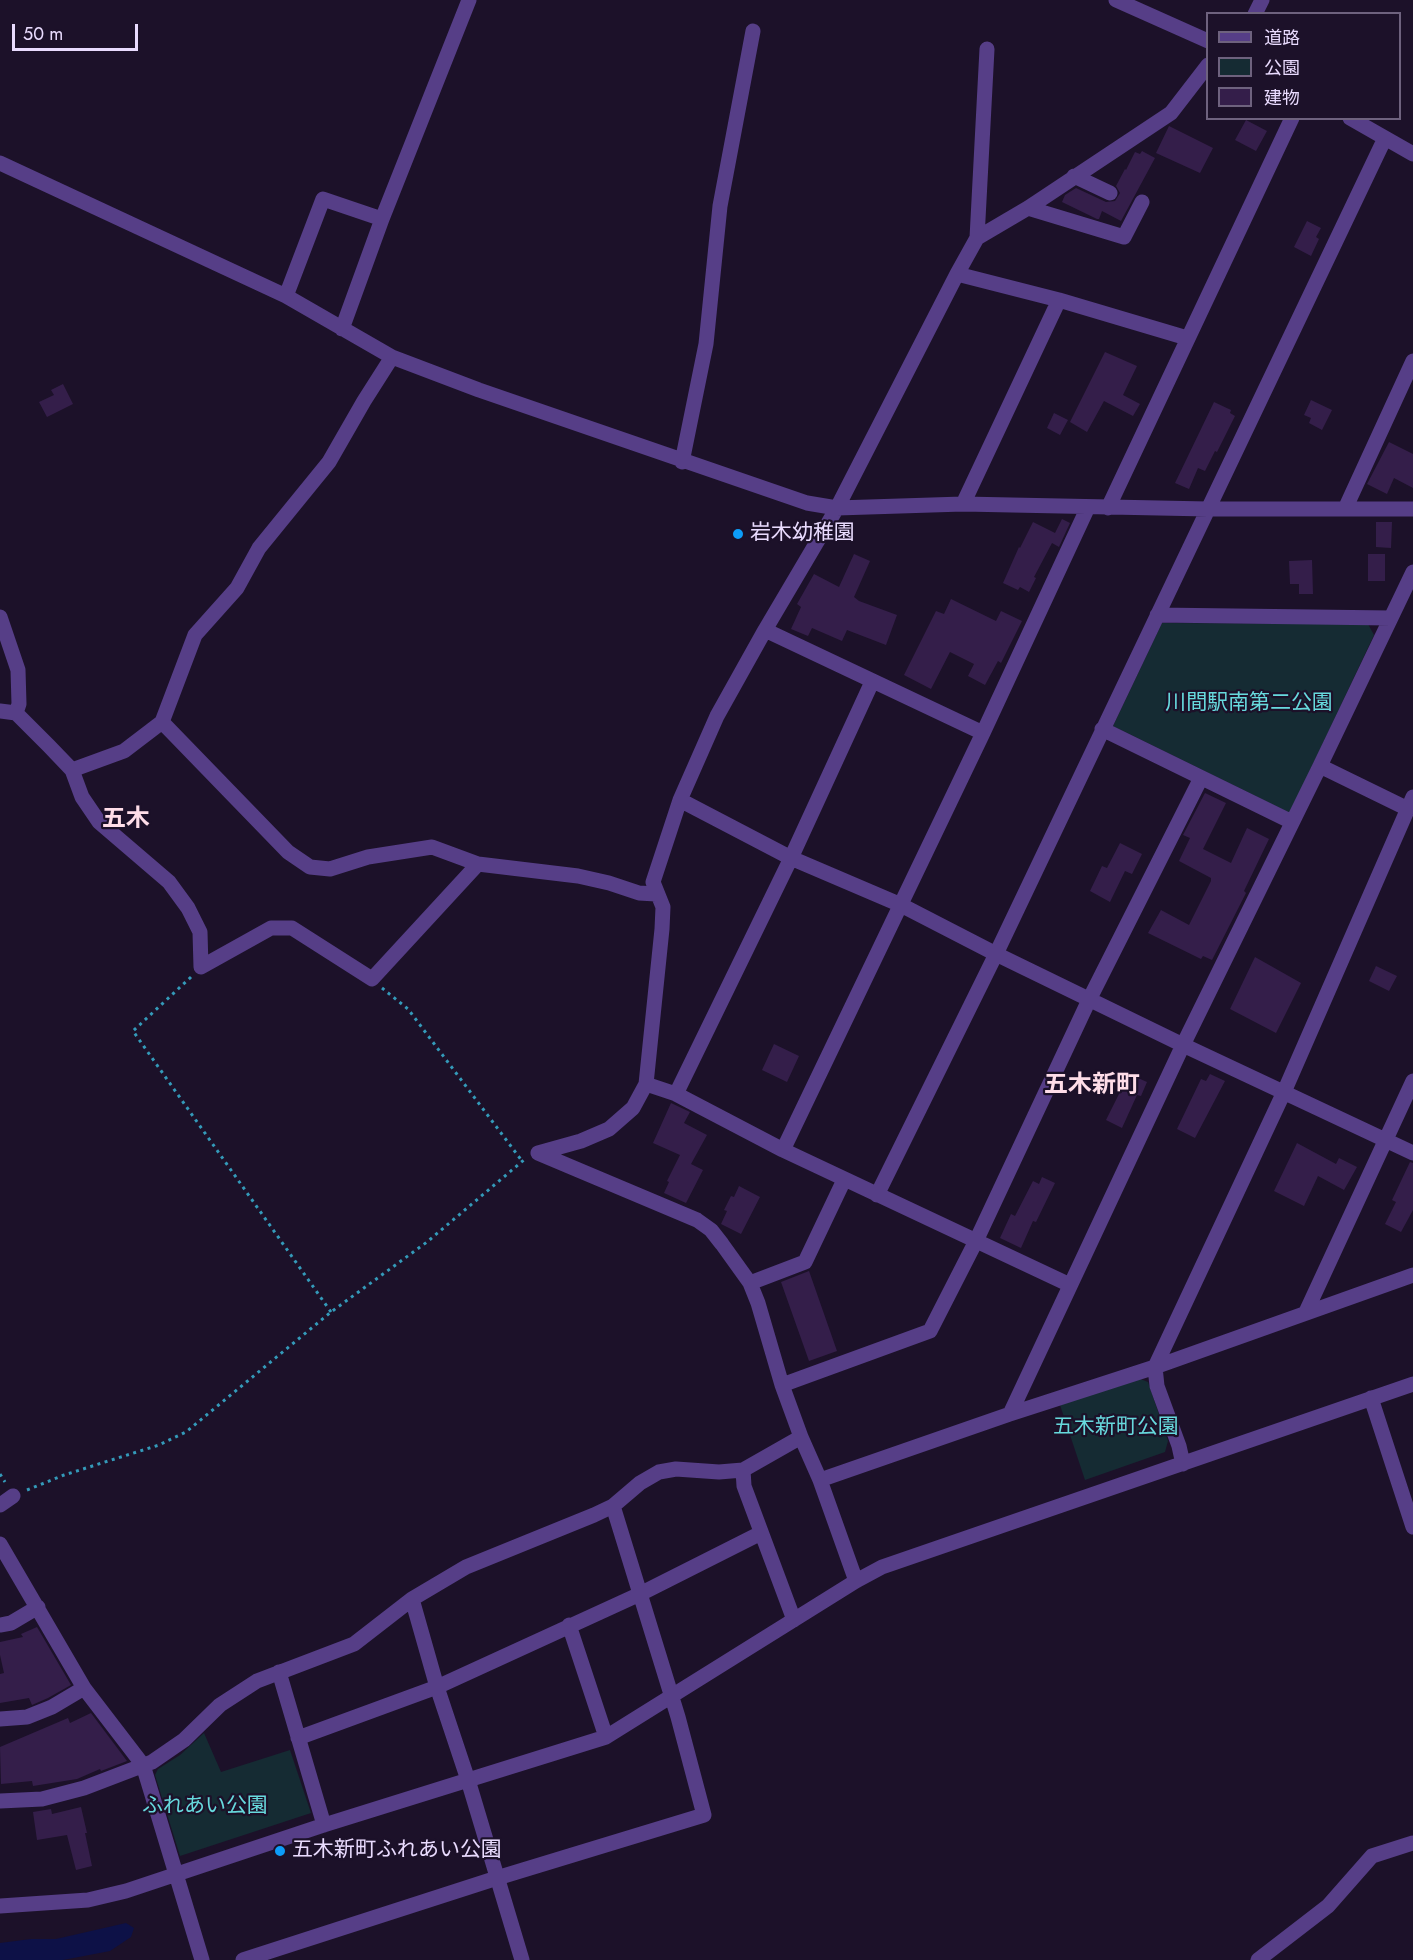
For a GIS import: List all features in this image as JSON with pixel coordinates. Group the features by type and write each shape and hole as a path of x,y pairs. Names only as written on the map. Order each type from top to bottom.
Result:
{"street":[{"path":"342,329 382,219 469,0"},
{"path":"1116,0 1206,40"},
{"path":"682,462 706,344 720,206 753,31"},
{"path":"538,1154 582,1141 609,1129 633,1108 646,1084 663,907 653,882 680,800 717,716 837,508 977,238 987,49"},
{"path":"977,238 1028,208 1171,113 1206,68"},
{"path":"1108,508 1291,120"},
{"path":"1354,120 1413,154"},
{"path":"878,1195 996,954 1385,138"},
{"path":"0,163 286,297 393,357 478,390 682,462 807,503 837,508 963,504 1108,508 1413,509"},
{"path":"1074,176 1110,193"},
{"path":"286,297 322,199 382,219"},
{"path":"1028,208 1124,237 1142,202"},
{"path":"957,274 1059,300 1187,338"},
{"path":"963,504 1059,300"},
{"path":"72,770 124,751 162,722 195,635 237,588 259,549 329,462 364,401 393,357"},
{"path":"1345,509 1413,361"},
{"path":"783,1150 902,904 1088,507"},
{"path":"1010,1414 1183,1046 1413,572"},
{"path":"1157,615 1391,618"},
{"path":"0,617 18,670 19,704 16,713"},
{"path":"765,630 983,733"},
{"path":"676,1094 791,858 872,682"},
{"path":"0,711 16,713 72,770 82,797 99,822 169,882 188,908 200,932 201,967 271,928 292,928 372,979 478,864"},
{"path":"162,722 288,852 310,867 330,869 368,857 432,847 478,864 578,876 639,893 656,894"},
{"path":"1102,729 1292,822"},
{"path":"1183,1464 1179,1446 1157,1386 1155,1367 1284,1092 1410,803 1320,766"},
{"path":"782,1385 930,1331 976,1240 1089,1000 1201,778"},
{"path":"680,800 791,858 902,904 996,954 1183,1046 1413,1153"},
{"path":"1306,1312 1413,1081"},
{"path":"646,1084 676,1094 844,1180 1070,1285"},
{"path":"538,1154 698,1220 711,1230 750,1283 782,1385 820,1480 856,1581"},
{"path":"750,1283 805,1262 844,1180"},
{"path":"820,1480 1010,1414 1155,1367 1413,1275"},
{"path":"0,1906 88,1900 126,1891 324,1825 606,1737 882,1567 1413,1384"},
{"path":"1371,1398 1407,1490 1413,1527"},
{"path":"0,1801 42,1799 84,1788 143,1765 184,1740 220,1706 257,1681 354,1644 412,1599 466,1567 613,1506 640,1483 659,1472 676,1469 719,1472 743,1470 801,1437"},
{"path":"743,1470 744,1486 794,1620"},
{"path":"0,1505 13,1496"},
{"path":"243,1960 497,1878 704,1815 672,1698 613,1506"},
{"path":"298,1738 437,1687 640,1594 761,1533"},
{"path":"0,1544 84,1688 143,1765 202,1960"},
{"path":"412,1599 522,1960"},
{"path":"0,1625 11,1623 38,1607"},
{"path":"569,1625 606,1737"},
{"path":"279,1672 324,1825"},
{"path":"0,1719 27,1717 52,1707 84,1688"},
{"path":"1258,1960 1328,1906 1372,1856 1413,1844"}],"path":[{"path":"201,967 133,1031 331,1312"},
{"path":"372,979 408,1009 522,1161"},
{"path":"13,1496 64,1475 159,1445 186,1432 331,1312 427,1242 522,1161 538,1154"}],"green space":[{"name":"川間駅南第二公園","path":"1162,623 1368,624 1374,635 1290,813 1113,726"},
{"name":"五木新町公園","path":"1138,1378 1148,1382 1168,1441 1165,1452 1085,1480 1060,1405"},
{"name":"ふれあい公園","path":"204,1733 221,1772 290,1750 311,1813 180,1856 155,1775 158,1769 180,1755"}],"shaded area":[{"path":"126,1923 134,1928 131,1937 110,1951 63,1960 0,1960 0,1943 56,1939"}],"building":[{"path":"1246,120 1267,131 1256,151 1235,140"},
{"path":"1169,126 1213,148 1200,173 1156,153"},
{"path":"1142,151 1155,158 1121,221 1102,211 1097,219 1062,202 1065,195 1076,188 1106,202 1115,201 1120,193 1116,186 1125,169 1135,152 1140,154"},
{"path":"1307,221 1321,228 1316,237 1319,239 1311,256 1294,247"},
{"path":"1105,352 1137,366 1123,395 1140,404 1133,416 1104,401 1087,432 1070,422"},
{"path":"63,384 73,404 47,417 39,402 54,395 51,390"},
{"path":"1311,400 1332,410 1322,430 1309,423 1311,418 1304,415"},
{"path":"1214,402 1231,410 1230,413 1235,416 1217,452 1215,451 1205,471 1198,468 1189,489 1175,483"},
{"path":"1054,413 1068,420 1060,435 1047,428"},
{"path":"1389,442 1413,454 1413,488 1394,478 1387,494 1367,484"},
{"path":"1062,519 1070,523 1059,547 1052,543 1034,577 1036,578 1029,592 1003,583 1033,522 1055,533"},
{"path":"1376,522 1392,522 1391,548 1376,547"},
{"path":"854,554 870,561 854,597 897,615 886,645 847,630 842,641 812,628 808,636 791,629 801,607 797,604 814,574 839,587"},
{"path":"1368,554 1385,554 1385,581 1368,581"},
{"path":"1312,560 1313,594 1299,594 1299,584 1290,584 1289,561"},
{"path":"951,599 996,621 1001,611 1022,621 1001,663 998,661 985,685 968,676 974,664 950,652 931,689 904,675 936,611 944,614"},
{"path":"1205,793 1226,803 1203,849 1231,863 1247,828 1269,839 1244,891 1246,893 1212,960 1203,956 1201,959 1148,933 1161,910 1189,925 1211,881 1211,878 1179,861 1190,838 1183,835"},
{"path":"1120,843 1142,854 1132,874 1125,871 1110,902 1090,891 1102,866 1107,868"},
{"path":"1255,957 1301,983 1276,1033 1230,1009"},
{"path":"1376,966 1397,976 1389,991 1369,981"},
{"path":"774,1044 799,1056 787,1082 762,1070"},
{"path":"1129,1074 1147,1082 1141,1096 1137,1095 1122,1128 1106,1120"},
{"path":"1210,1074 1225,1081 1195,1138 1177,1129 1201,1079 1206,1081"},
{"path":"671,1103 690,1112 684,1123 707,1135 691,1164 703,1170 686,1203 664,1193 669,1182 667,1181 680,1155 653,1143"},
{"path":"1297,1143 1336,1164 1339,1158 1357,1167 1344,1190 1318,1176 1304,1206 1274,1191"},
{"path":"1410,1162 1413,1163 1413,1210 1401,1232 1385,1224 1396,1202 1392,1200"},
{"path":"1042,1177 1055,1183 1036,1222 1033,1221 1021,1248 1000,1238 1011,1214 1015,1216 1033,1181 1039,1184"},
{"path":"739,1186 760,1197 741,1234 721,1224 727,1211 724,1210"},
{"path":"809,1271 837,1351 809,1361 781,1282"},
{"path":"37,1627 71,1685 32,1705 29,1698 0,1703 0,1674 4,1673 0,1642 23,1637 21,1634"},
{"path":"91,1713 127,1761 77,1779 33,1786 32,1781 1,1784 0,1747 68,1718 70,1723"},
{"path":"81,1807 92,1866 76,1870 67,1835 37,1840 33,1812 51,1809 52,1814"}],"place":[{"name":"岩木幼稚園","path":"738,534"},
{"name":"五木新町ふれあい公園","path":"280,1851"}],"district":[{"name":"五木","path":"126,820"},
{"name":"五木新町","path":"1092,1086"}]}
